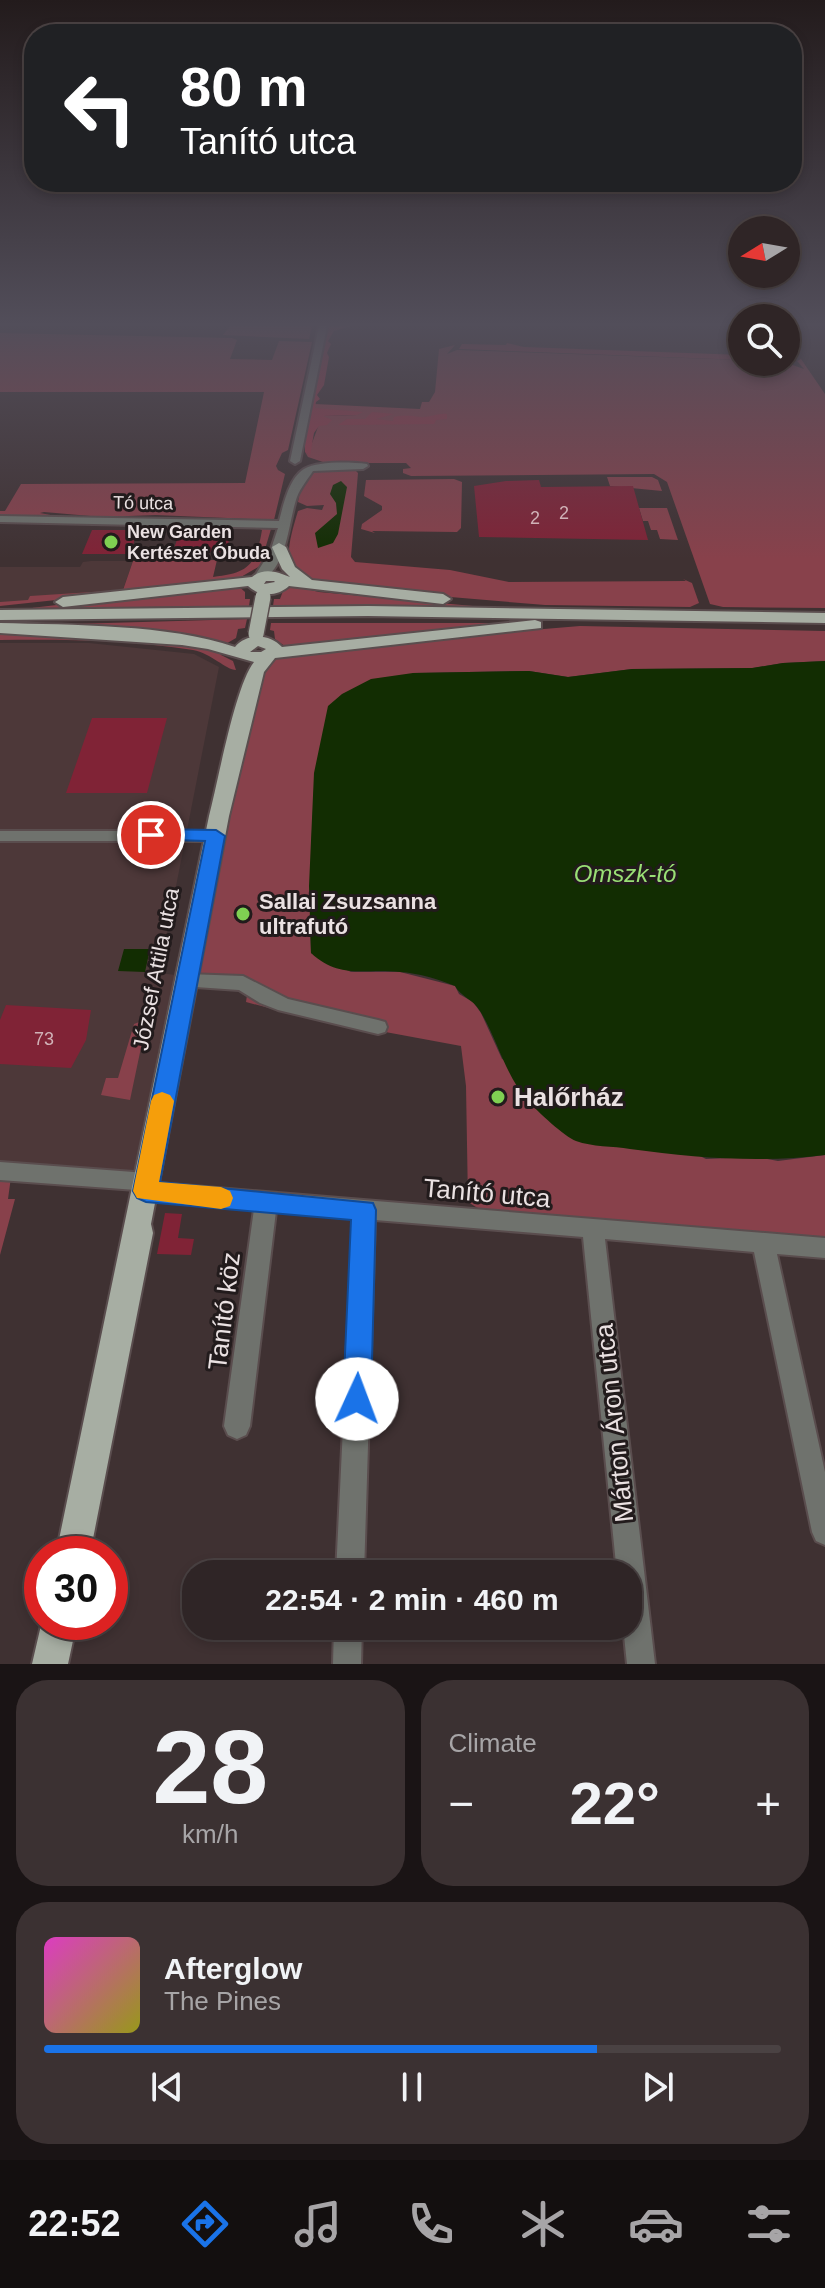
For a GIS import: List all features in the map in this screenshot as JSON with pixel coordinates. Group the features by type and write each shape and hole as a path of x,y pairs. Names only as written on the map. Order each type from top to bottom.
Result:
{"main road":[{"path":"279,547 289,569 303,580 332,589"},
{"path":"0,609 268,586 332,589 606,616"},
{"name":"József Attila utca","path":"77,1536 216,836 256,671 268,586"},
{"path":"0,615 368,611 825,618"},
{"path":"0,625 556,615"},
{"path":"0,625 199,643 306,648 606,616"},
{"path":"50,1664 55,1640"}],"street":[{"path":"293,496 294,466 308,404"},
{"path":"300,446 312,466"},
{"path":"294,466 363,466"},
{"path":"268,586 270,567 293,496 299,481 312,466"},
{"name":"Tó utca","path":"0,519 285,525"},
{"path":"0,836 216,836"},
{"path":"187,981 243,983 285,1005 378,1027"},
{"name":"Tanító utca","path":"0,1171 145,1193 825,1248"},
{"name":"Tanító köz","path":"237,1426 266,1203"},
{"path":"351,1560 364,1210"},
{"name":"Márton Áron utca","path":"593,1229 641,1664"},
{"path":"763,1242 825,1532"},
{"path":"347,1664 348,1640"}],"shaded area":[{"path":"262,404 298,404 288,450 282,453 276,466 285,474 274,520 156,515 102,517 44,512 40,513 61,517 0,517 0,511 5,511 21,484 245,483"},
{"path":"311,404 316,404 315,408 363,412 323,416 332,420 327,425 319,426 314,433 310,456 305,452"},
{"path":"315,404 420,409 422,404 825,404 825,608 723,607 710,604 667,482 654,474 411,476 403,473 403,469 411,468 406,463 326,463 308,457 305,452 308,454 322,416 357,415 314,409"},
{"path":"372,412 394,414 376,419 393,421 398,416 443,414 447,414 447,419 436,420 434,424 338,425 347,419 365,419"},
{"path":"354,469 358,473 351,557 355,562 450,570 509,582 686,581 683,579 692,583 699,603 690,607 545,605 343,588 309,579 292,566 289,556 293,530 298,511 307,508 322,510 324,505 307,506 298,502 300,490 309,475 316,472"},
{"path":"607,477 652,477 658,480 662,491 610,486"},
{"path":"454,479 462,482 461,528 457,532 372,531 375,533 361,529 362,524 382,510 382,506 364,496 366,480"},
{"path":"639,508 667,508 678,540 660,539 657,530 651,530 648,521 643,521"},
{"path":"258,528 271,529 260,566 234,581 0,606 0,602 28,600 30,596 123,590 133,561 217,560 213,577 235,573 249,565 257,552 262,530"},
{"path":"133,561 122,592 0,604 0,567 80,567 83,562"},
{"path":"236,584 245,592 245,599 250,599 249,606 31,608"},
{"path":"294,586 319,592 473,606 273,606 274,599 280,599 283,591"},
{"path":"247,619 245,628 238,629 236,638 224,645 37,625"},
{"path":"271,623 511,623 286,647 275,639 274,631 270,630"},
{"path":"580,626 825,631 825,661 753,668 632,669 568,677 529,671 413,673 314,789 311,850 324,918 310,926 311,953 351,972 400,972 455,986 459,994 473,1002 481,1013 502,1059 706,1159 756,1157 778,1161 825,1155 825,1240 613,1220 484,1212 468,1202 466,1086 461,1046 299,1016 246,1002 248,988 193,985 258,679 265,665 278,658 337,646"},
{"path":"0,631 219,649 221,655 233,661 236,670 193,650 97,641 0,640"},
{"path":"0,643 89,643 194,654 219,667 159,973 176,975 134,1174 0,1164"},
{"path":"147,1019 130,1100 101,1095 106,1078 118,1078 134,1024"},
{"path":"0,1176 11,1177 8,1199 15,1199 0,1255"}],"water":[{"path":"341,481 347,487 338,534 333,543 318,548 315,533 337,514 336,503 330,494 333,485"},
{"name":"Omszk-tó","path":"825,661 825,1155 776,1159 704,1157 576,1141 551,1123 521,1092 480,1011 455,986 407,973 343,970 332,967 311,953 309,886 314,773 328,706 342,694 371,679 413,673 529,671 568,677 632,669 752,668"},
{"path":"124,949 150,949 145,972 118,971"}],"building":[{"path":"539,480 541,487 633,486 648,540 479,537 474,486"},
{"name":"New Garden Kertészet Óbuda","path":"92,530 138,530 130,554 82,554"},
{"path":"231,532 226,552 173,552 179,533"},
{"path":"92,718 167,718 147,793 66,793"},
{"path":"6,1005 91,1010 86,1040 71,1068 0,1064 0,1020"},
{"path":"165,1213 182,1214 178,1238 194,1239 191,1255 157,1254"}],"slow traffic":[{"path":"162,1101 146,1191 221,1198"}],"place":[{"name":"New Garden Kertészet Óbuda","path":"111,542"},
{"name":"Sallai Zsuzsanna ultrafutó","path":"243,914"},
{"name":"Halőrház","path":"498,1097"}],"route":[{"path":"151,835 216,836 146,1191 364,1210 357,1399"}]}
